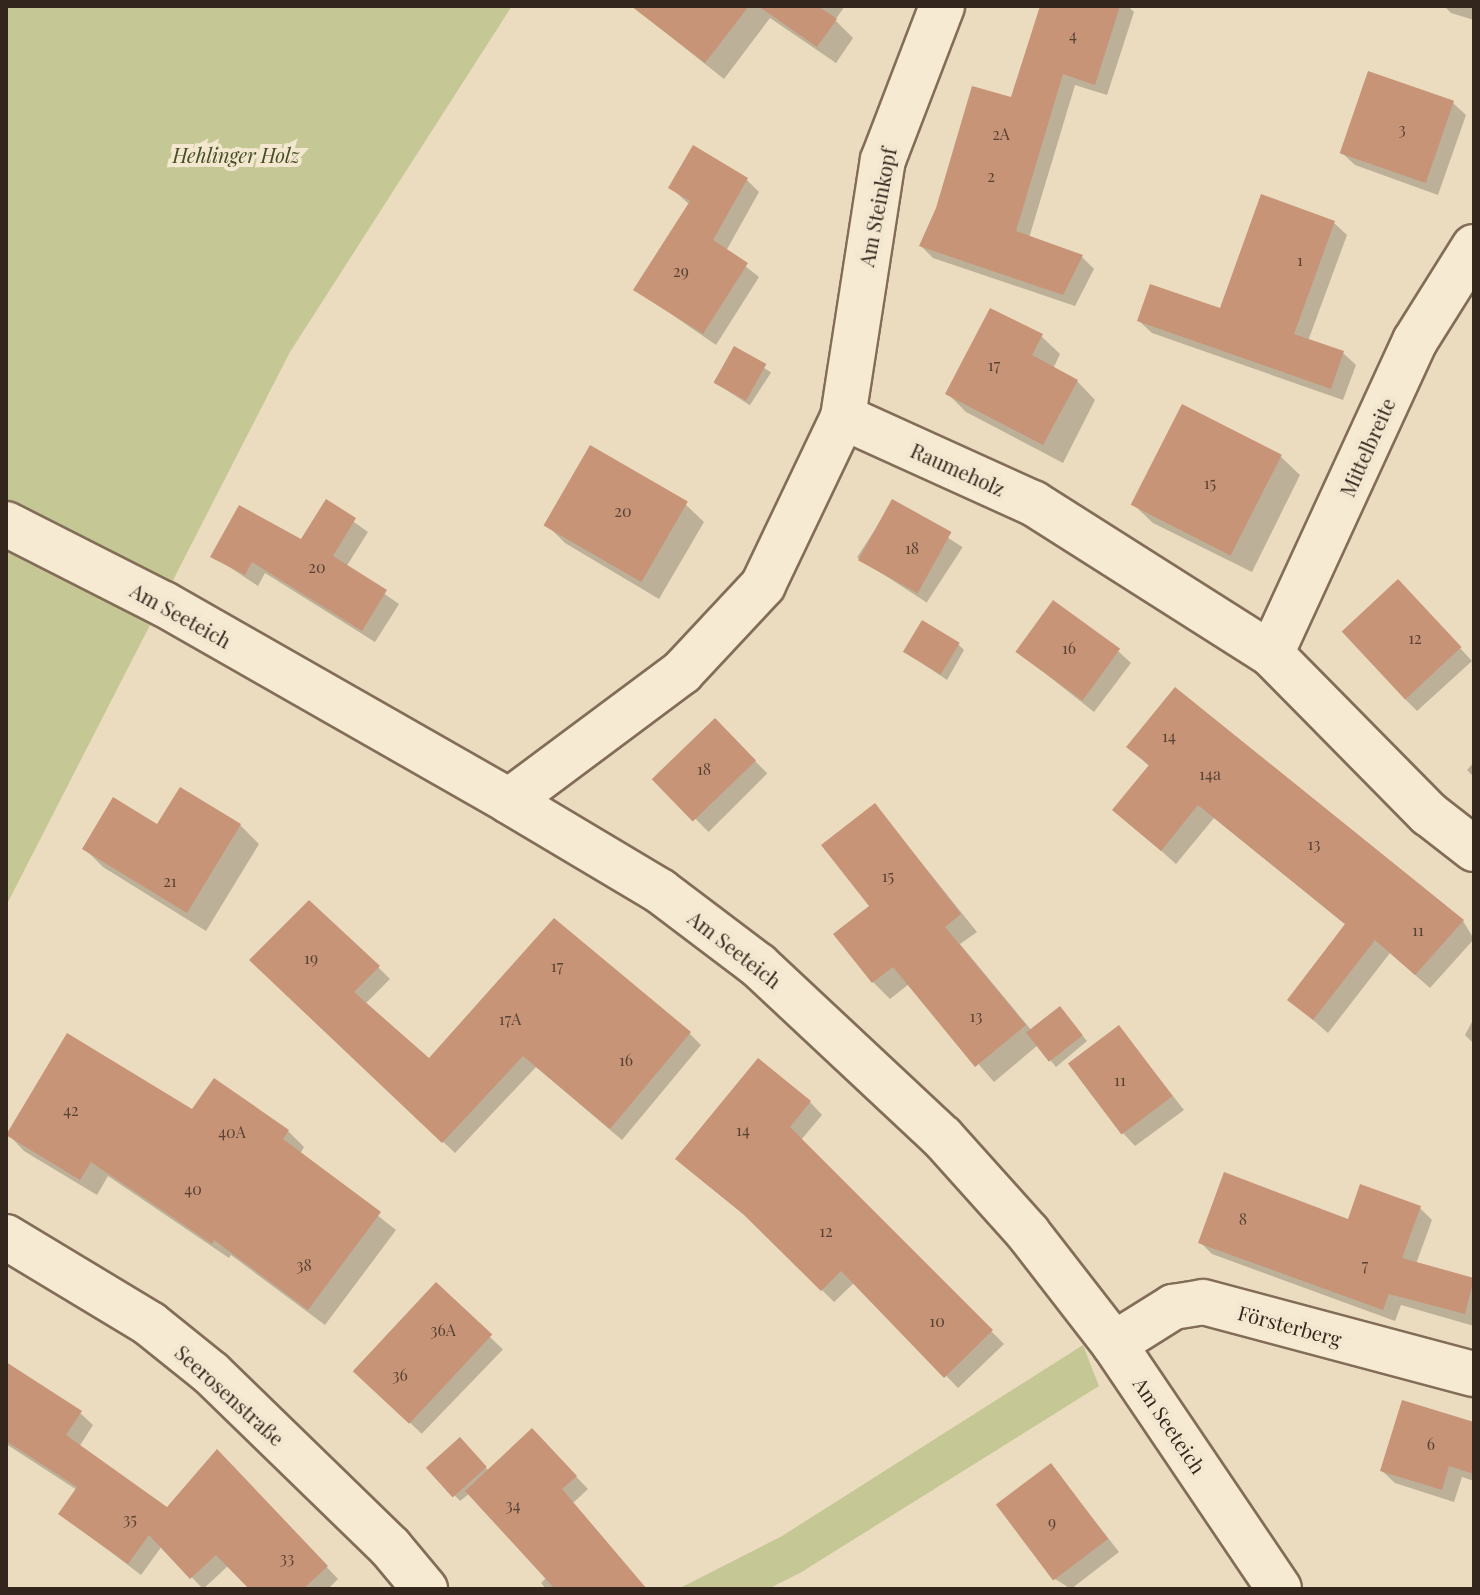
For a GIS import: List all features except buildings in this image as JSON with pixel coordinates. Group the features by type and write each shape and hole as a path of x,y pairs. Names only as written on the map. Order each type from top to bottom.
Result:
{"street":[{"name":"Am Steinkopf","path":"843,417 883,160 942,6"},
{"name":"Mittelbreite","path":"1271,654 1415,341 1474,247"},
{"name":"Raumeholz","path":"843,417 1033,503 1271,654 1429,814 1474,849"},
{"path":"509,801 682,672 727,628 763,585 843,417"},
{"name":"Am Seeteich","path":"6,524 164,604 509,801 660,891 758,965 829,1027 942,1137 1019,1222 1114,1344 1279,1589"},
{"name":"Seerosenstraße","path":"6,1237 150,1324 211,1373 390,1547 425,1589"},
{"name":"Försterberg","path":"1114,1344 1173,1307 1203,1302 1474,1374"}],"green space":[{"name":"Hehlinger Holz","path":"6,6 512,6 290,352 6,906"},
{"path":"1083,1345 1099,1386 800,1573 768,1589 678,1589 782,1536"}]}
